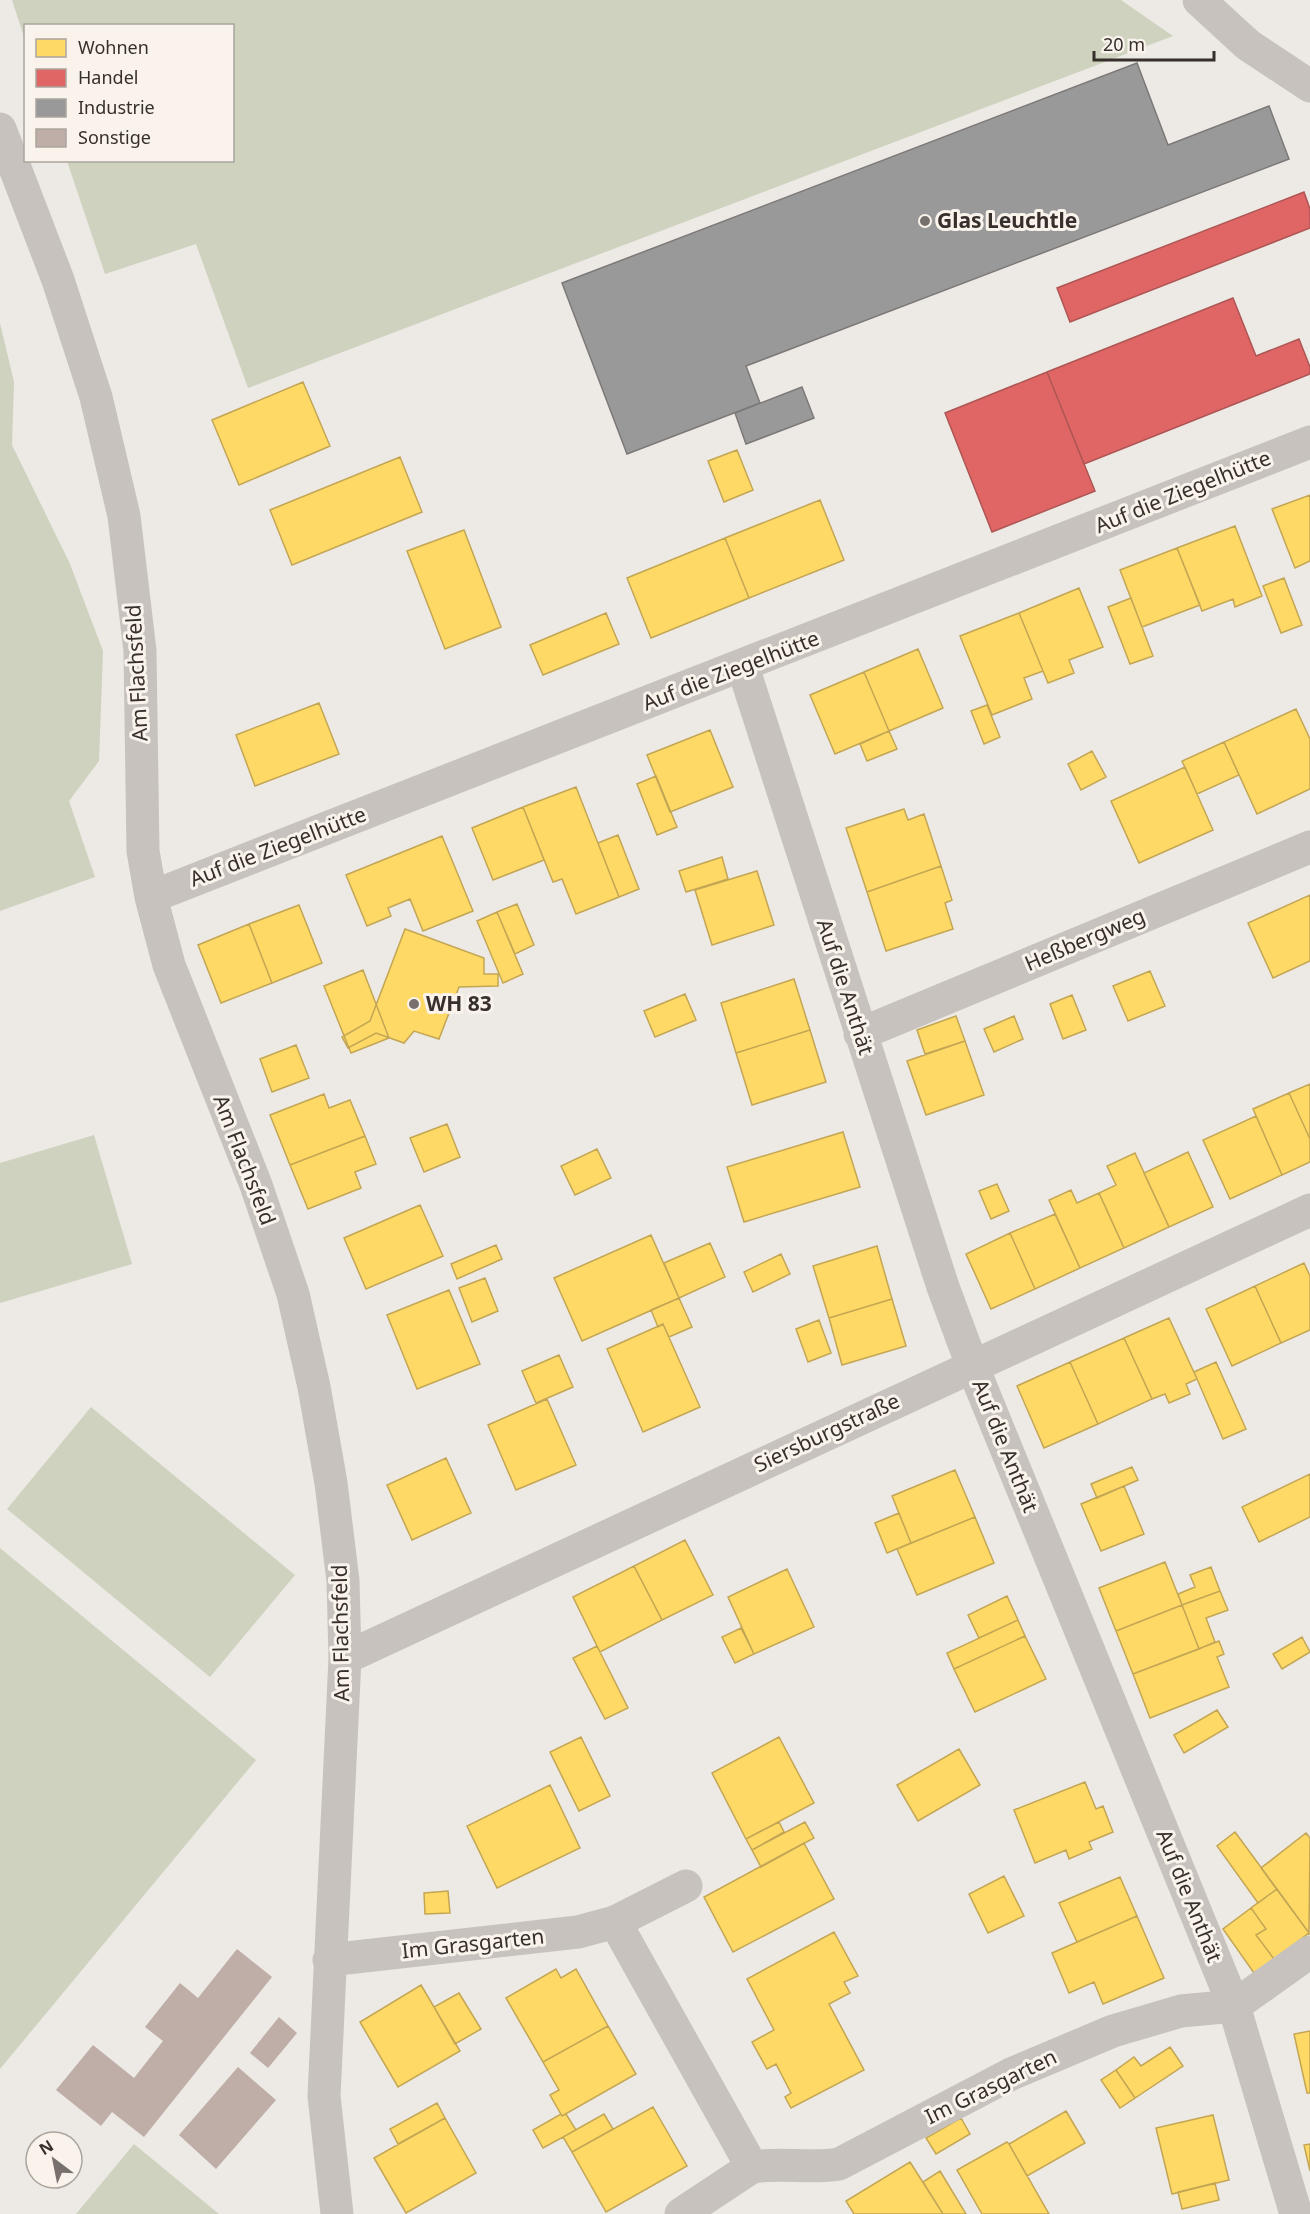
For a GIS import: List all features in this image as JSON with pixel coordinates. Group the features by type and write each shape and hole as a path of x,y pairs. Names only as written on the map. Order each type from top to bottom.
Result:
{"street":[{"path":"1200,0 1248,45 1310,86"},
{"name":"Am Flachsfeld","path":"0,129 65,301 96,397 124,516 140,651 142,851 152,897 169,965 256,1185 293,1294 314,1387 331,1483 343,1581 345,1658 324,2096 337,2214"},
{"name":"Auf die Ziegelhütte","path":"152,897 743,667 1310,442"},
{"name":"Auf die Anthät","path":"743,667 860,1034 944,1287 972,1365 1234,2006 1296,2214"},
{"name":"Heßbergweg","path":"860,1034 1310,847"},
{"name":"Siersburgstraße","path":"345,1658 1310,1210"},
{"name":"Im Grasgarten","path":"329,1960 578,1932 615,1922 686,1886"},
{"path":"615,1922 752,2167 681,2214"},
{"path":"1234,2006 1310,1952"},
{"name":"Im Grasgarten","path":"752,2167 764,2165 816,2168 839,2164 1011,2074 1113,2031 1181,2010 1234,2006"}],"green space":[{"path":"12,0 1121,0 1173,36 248,388 196,244 105,274 67,162 234,162 234,24 24,24 24,37"},
{"path":"0,323 14,382 12,445 70,564 103,651 99,761 69,801 95,877 0,911"},
{"path":"94,1135 132,1264 0,1303 0,1163"},
{"path":"91,1407 295,1575 210,1677 7,1509"},
{"path":"0,1548 256,1760 0,2069"},
{"path":"134,2144 219,2214 76,2214"}],"building: Wohnen":[{"path":"303,382 330,446 239,485 212,420"},
{"path":"737,450 753,490 724,502 708,461"},
{"path":"400,457 422,512 292,565 270,510"},
{"path":"1310,495 1310,561 1295,568 1272,509"},
{"path":"820,500 844,560 749,598 725,538"},
{"path":"1235,526 1262,596 1235,607 1233,599 1202,611 1177,548"},
{"path":"464,530 501,627 445,649 407,551"},
{"path":"725,538 749,598 651,638 627,578"},
{"path":"1177,548 1200,605 1142,627 1120,570"},
{"path":"1284,578 1302,625 1281,633 1263,586"},
{"path":"1079,588 1103,647 1069,660 1074,673 1048,683 1019,613"},
{"path":"1131,598 1153,656 1130,664 1108,607"},
{"path":"606,613 619,644 543,675 530,645"},
{"path":"1019,613 1043,671 1024,678 1032,699 992,715 960,636"},
{"path":"918,649 943,708 889,731 864,672"},
{"path":"864,672 889,731 835,754 810,695"},
{"path":"319,703 339,754 255,786 236,735"},
{"path":"987,705 1000,737 984,744 971,711"},
{"path":"1296,709 1310,739 1310,789 1257,814 1224,742"},
{"path":"710,730 733,787 670,812 647,755"},
{"path":"889,731 897,749 867,761 860,744"},
{"path":"1224,742 1239,775 1197,794 1182,761"},
{"path":"1092,751 1106,777 1081,790 1068,764"},
{"path":"1185,767 1213,830 1139,863 1111,801"},
{"path":"656,776 677,827 657,835 637,784"},
{"path":"576,787 619,897 576,914 562,879 553,882 523,807"},
{"path":"523,807 544,860 493,880 472,828"},
{"path":"904,809 908,820 924,814 941,866 867,892 846,828"},
{"path":"618,835 639,889 619,897 598,843"},
{"path":"442,836 473,911 423,931 410,899 388,908 391,916 367,926 346,875"},
{"path":"722,857 728,879 686,892 679,871"},
{"path":"941,866 952,900 945,903 953,929 886,951 867,892"},
{"path":"757,871 774,925 712,945 695,890"},
{"path":"1310,895 1310,961 1273,978 1248,923"},
{"path":"517,904 534,945 515,954 497,912"},
{"path":"299,905 322,963 272,983 249,924"},
{"path":"497,912 523,974 503,983 477,921"},
{"path":"249,924 272,983 221,1003 198,945"},
{"name":"WH 83","path":"405,929 484,958 484,974 498,974 498,986 459,987 439,1039 414,1031 404,1043 376,1033 348,1048 342,1037 370,1021"},
{"path":"363,970 389,1038 351,1053 324,986"},
{"path":"1150,971 1165,1006 1128,1021 1113,986"},
{"path":"794,979 810,1030 736,1053 721,1003"},
{"path":"685,994 696,1020 655,1037 644,1011"},
{"path":"1072,995 1086,1030 1063,1039 1050,1004"},
{"path":"956,1016 965,1041 925,1054 917,1030"},
{"path":"1014,1016 1023,1039 994,1052 984,1029"},
{"path":"810,1030 826,1082 752,1105 736,1053"},
{"path":"965,1041 984,1095 926,1115 907,1061"},
{"path":"296,1045 309,1078 272,1092 260,1059"},
{"path":"1310,1084 1310,1139 1289,1093"},
{"path":"1289,1093 1310,1139 1310,1162 1282,1175 1253,1109"},
{"path":"324,1094 329,1108 350,1100 365,1136 290,1165 270,1115"},
{"path":"1256,1116 1282,1175 1230,1199 1203,1140"},
{"path":"447,1124 460,1157 424,1172 410,1138"},
{"path":"843,1132 860,1187 744,1222 727,1167"},
{"path":"365,1136 376,1164 355,1172 361,1188 308,1209 290,1165"},
{"path":"597,1149 611,1178 575,1195 561,1166"},
{"path":"1188,1152 1213,1207 1169,1227 1144,1173"},
{"path":"1135,1153 1169,1227 1124,1248 1099,1193 1116,1185 1107,1166"},
{"path":"997,1184 1009,1211 991,1219 979,1191"},
{"path":"1071,1190 1077,1203 1099,1193 1124,1248 1080,1268 1049,1200"},
{"path":"420,1205 443,1256 366,1289 344,1238"},
{"path":"1055,1214 1080,1268 1035,1289 1010,1233"},
{"path":"1010,1233 1035,1289 991,1309 966,1254"},
{"path":"651,1235 679,1298 582,1341 554,1278"},
{"path":"710,1243 725,1277 679,1298 664,1263"},
{"path":"496,1245 502,1259 457,1279 451,1264"},
{"path":"877,1246 892,1299 829,1318 813,1266"},
{"path":"781,1254 790,1274 753,1292 744,1272"},
{"path":"1304,1263 1310,1276 1310,1330 1281,1343 1255,1286"},
{"path":"485,1278 498,1311 472,1322 459,1288"},
{"path":"1255,1286 1281,1343 1232,1366 1206,1309"},
{"path":"449,1290 480,1364 417,1389 387,1315"},
{"path":"679,1298 692,1327 669,1337 663,1324 658,1327 651,1310"},
{"path":"892,1299 906,1346 842,1365 829,1318"},
{"path":"1169,1318 1197,1379 1186,1384 1190,1394 1169,1403 1165,1394 1152,1399 1124,1338"},
{"path":"819,1320 831,1353 808,1362 796,1329"},
{"path":"663,1324 700,1407 643,1432 607,1349"},
{"path":"1124,1338 1152,1399 1098,1424 1070,1362"},
{"path":"559,1355 573,1387 536,1403 522,1371"},
{"path":"1070,1362 1098,1424 1044,1448 1017,1386"},
{"path":"1216,1362 1246,1429 1223,1439 1194,1372"},
{"path":"547,1399 576,1465 516,1490 488,1425"},
{"path":"446,1458 471,1513 412,1540 387,1485"},
{"path":"1132,1467 1138,1480 1097,1498 1091,1484"},
{"path":"955,1470 975,1517 911,1543 892,1496"},
{"path":"1310,1474 1310,1517 1259,1542 1242,1507"},
{"path":"1124,1486 1144,1534 1101,1551 1081,1504"},
{"path":"899,1513 911,1543 887,1553 875,1523"},
{"path":"975,1517 994,1563 917,1595 897,1549"},
{"path":"685,1540 713,1595 662,1620 634,1566"},
{"path":"1165,1562 1182,1605 1116,1631 1099,1588"},
{"path":"634,1566 662,1620 600,1652 573,1597"},
{"path":"1211,1567 1220,1591 1182,1605 1178,1594 1195,1587 1190,1575"},
{"path":"787,1569 814,1627 754,1654 728,1597"},
{"path":"1220,1591 1228,1610 1206,1618 1215,1642 1199,1649 1182,1605"},
{"path":"1007,1596 1018,1620 979,1638 968,1615"},
{"path":"1182,1605 1199,1649 1133,1674 1116,1631"},
{"path":"1018,1620 1025,1636 954,1669 947,1653"},
{"path":"741,1628 754,1654 735,1663 722,1637"},
{"path":"1025,1636 1046,1679 975,1712 954,1669"},
{"path":"1302,1637 1310,1652 1282,1669 1273,1654"},
{"path":"1219,1641 1224,1654 1217,1657 1229,1687 1150,1718 1133,1674"},
{"path":"597,1646 628,1708 605,1719 573,1658"},
{"path":"1217,1710 1228,1727 1184,1753 1174,1735"},
{"path":"581,1737 610,1796 579,1811 550,1752"},
{"path":"779,1737 814,1803 746,1839 712,1773"},
{"path":"959,1749 980,1785 918,1821 897,1785"},
{"path":"1085,1782 1096,1809 1103,1806 1113,1832 1089,1842 1092,1849 1069,1859 1066,1850 1035,1863 1014,1810"},
{"path":"550,1785 580,1848 497,1888 467,1826"},
{"path":"779,1822 784,1832 752,1850 746,1839"},
{"path":"805,1822 814,1838 761,1867 752,1850"},
{"path":"1235,1832 1277,1889 1258,1903 1217,1846"},
{"path":"1306,1833 1310,1838 1309,1933 1261,1868"},
{"path":"804,1843 834,1899 733,1952 704,1897"},
{"path":"1004,1876 1024,1916 988,1933 969,1894"},
{"path":"1120,1877 1137,1916 1077,1942 1059,1903"},
{"path":"1277,1889 1309,1933 1274,1959 1256,1935 1266,1929 1251,1908"},
{"path":"448,1891 450,1913 425,1914 424,1893"},
{"path":"1251,1908 1266,1929 1256,1935 1274,1959 1254,1973 1223,1929"},
{"path":"1137,1916 1164,1978 1103,2004 1094,1982 1069,1993 1052,1953"},
{"path":"834,1932 858,1976 844,1982 850,1993 829,2004 864,2070 791,2108 785,2097 791,2093 776,2064 767,2069 752,2042 774,2030 747,1979"},
{"path":"556,1969 561,1978 576,1969 608,2026 543,2062 506,1998"},
{"path":"421,1985 460,2051 398,2087 360,2022"},
{"path":"459,1993 481,2029 455,2044 434,2007"},
{"path":"608,2026 636,2074 562,2116 550,2095 559,2090 543,2062"},
{"path":"1310,2031 1310,2093 1307,2093 1294,2034"},
{"path":"1170,2047 1183,2066 1135,2098 1116,2070 1134,2057 1141,2066"},
{"path":"1116,2070 1135,2098 1120,2108 1101,2080"},
{"path":"437,2103 445,2118 398,2144 390,2129"},
{"path":"653,2107 687,2166 606,2212 572,2152"},
{"path":"1066,2111 1085,2143 1027,2176 1009,2144"},
{"path":"561,2114 562,2116 566,2114 576,2130 543,2148 533,2130"},
{"path":"604,2114 613,2129 572,2152 563,2137"},
{"path":"1213,2115 1229,2180 1172,2194 1156,2128"},
{"path":"445,2118 476,2173 406,2213 374,2158"},
{"path":"961,2118 970,2134 936,2154 926,2138"},
{"path":"1007,2142 1049,2214 982,2214 957,2170"},
{"path":"1310,2144 1310,2171 1304,2145"},
{"path":"910,2162 943,2214 854,2214 846,2201"},
{"path":"940,2171 966,2214 943,2214 923,2182"},
{"path":"1215,2183 1219,2200 1182,2209 1178,2192"}],"building: Handel":[{"path":"1304,192 1310,209 1310,228 1070,322 1057,288"},
{"path":"1233,298 1256,356 1299,339 1310,367 1310,374 1084,464 1047,372"},
{"path":"1047,372 1095,491 992,532 945,413"}],"building: Industrie":[{"name":"Glas Leuchtle","path":"1137,63 1168,145 1269,106 1289,159 746,366 760,403 627,454 562,283"},
{"path":"802,387 814,418 746,444 735,413"}],"building: Sonstige":[{"path":"237,1949 272,1977 144,2137 112,2112 101,2126 56,2090 93,2045 134,2078 163,2041 145,2027 180,1983 198,1998"},
{"path":"279,2017 297,2033 268,2068 250,2053"},
{"path":"238,2067 276,2100 216,2169 179,2135"}],"place":[{"name":"Glas Leuchtle","path":"925,221"},
{"name":"WH 83","path":"414,1004"}]}
